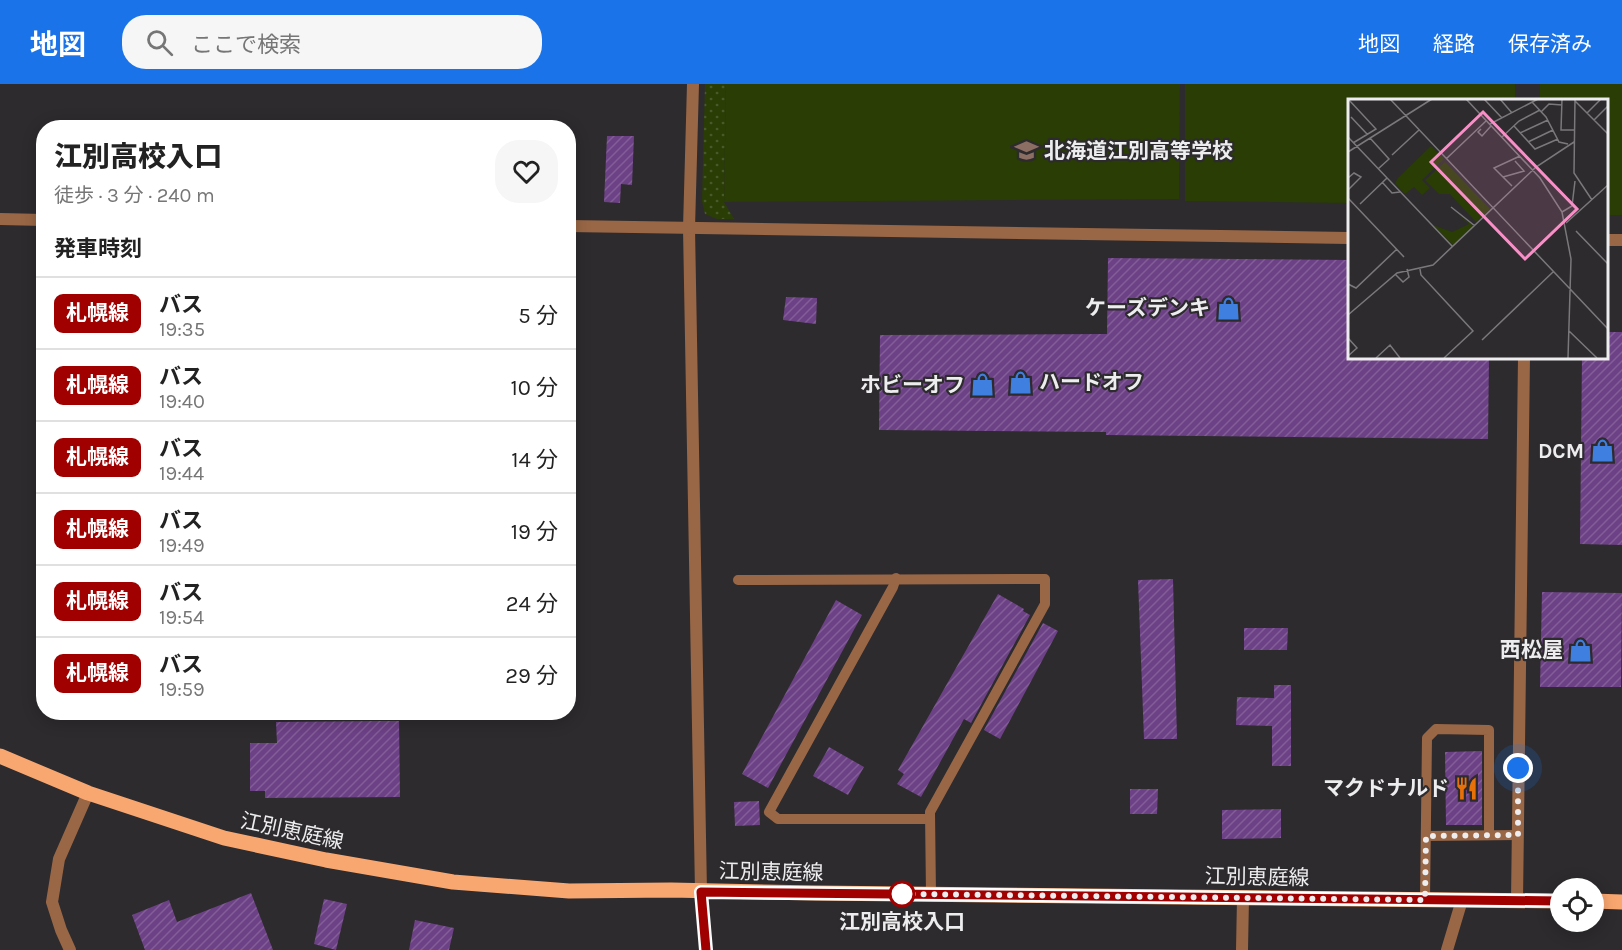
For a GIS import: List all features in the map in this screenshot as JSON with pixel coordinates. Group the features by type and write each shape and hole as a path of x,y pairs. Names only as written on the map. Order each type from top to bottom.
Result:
{"main road":[{"name":"江別恵庭線","path":"0,756 88,793 224,838 326,860 453,882 568,891 671,890 1550,901"},
{"path":"1604,901 1622,902"}],"street":[{"path":"693,84 689,228 701,892 706,950"},
{"path":"0,219 36,220"},
{"path":"576,226 1348,238"},
{"path":"1516,901 1524,358"},
{"path":"70,950 52,902 59,858 88,793"},
{"path":"1242,950 1243,898"},
{"path":"1447,950 1462,900"}],"lane":[{"path":"896,578 769,812 778,819 929,819"},
{"path":"738,580 1045,579 1045,604 930,812 931,895"},
{"path":"1425,900 1427,738 1436,729 1489,730 1489,835"},
{"path":"1426,836 1518,835"}],"green space":[{"path":"705,84 726,84 724,202 734,219 717,219 705,214 702,201"},
{"path":"726,84 1180,84 1179,199 724,202"},
{"path":"1185,84 1515,84 1515,99 1348,99 1348,203 1185,201"},
{"path":"1540,84 1622,84 1622,215 1607,215 1607,99 1540,99"}],"building":[{"path":"607,136 634,136 632,185 621,184 620,203 604,202"},
{"name":"ケーズデンキ","path":"1108,258 1348,260 1348,358 1489,358 1488,439 879,430 880,335 1107,334"},
{"path":"786,297 817,298 816,324 783,320"},
{"name":"DCM","path":"1607,332 1622,332 1622,545 1580,544 1582,358 1607,358"},
{"path":"1173,579 1177,739 1144,739 1138,580"},
{"name":"西松屋","path":"1542,592 1622,593 1621,687 1540,687"},
{"path":"998,594 1030,615 971,723 964,719 921,797 897,784 904,774 898,770"},
{"path":"836,600 862,615 768,788 742,774"},
{"path":"1043,623 1058,631 1000,739 984,730"},
{"path":"1244,628 1288,628 1287,650 1244,650"},
{"path":"1274,685 1291,685 1291,766 1272,766 1272,726 1236,725 1237,697 1274,698"},
{"path":"399,721 400,797 265,798 265,791 250,791 250,743 277,743 276,722"},
{"path":"829,747 864,767 848,795 813,776"},
{"name":"マクドナルド","path":"1482,751 1482,825 1446,825 1445,752"},
{"path":"1130,789 1158,789 1157,814 1130,814"},
{"path":"759,801 760,825 735,826 734,802"},
{"path":"1281,809 1281,838 1222,839 1222,810"},
{"path":"251,893 273,950 145,950 132,915 169,900 177,922"},
{"path":"324,899 347,904 336,950 314,944"},
{"path":"415,920 454,928 449,950 409,950"}],"bus line":[{"name":"札幌線","path":"706,950 701,892 1550,901"}],"place":[{"name":"北海道江別高等学校","path":"1026,151"},
{"name":"ケーズデンキ","path":"1228,308"},
{"name":"ハードオフ","path":"1021,382"},
{"name":"ホビーオフ","path":"983,385"},
{"name":"DCM","path":"1602,451"},
{"name":"西松屋","path":"1581,650"},
{"name":"マクドナルド","path":"1467,788"},
{"name":"江別高校入口","path":"902,894"}],"route":[{"path":"902,894 1425,900 1426,836 1518,835 1518,768"}]}
